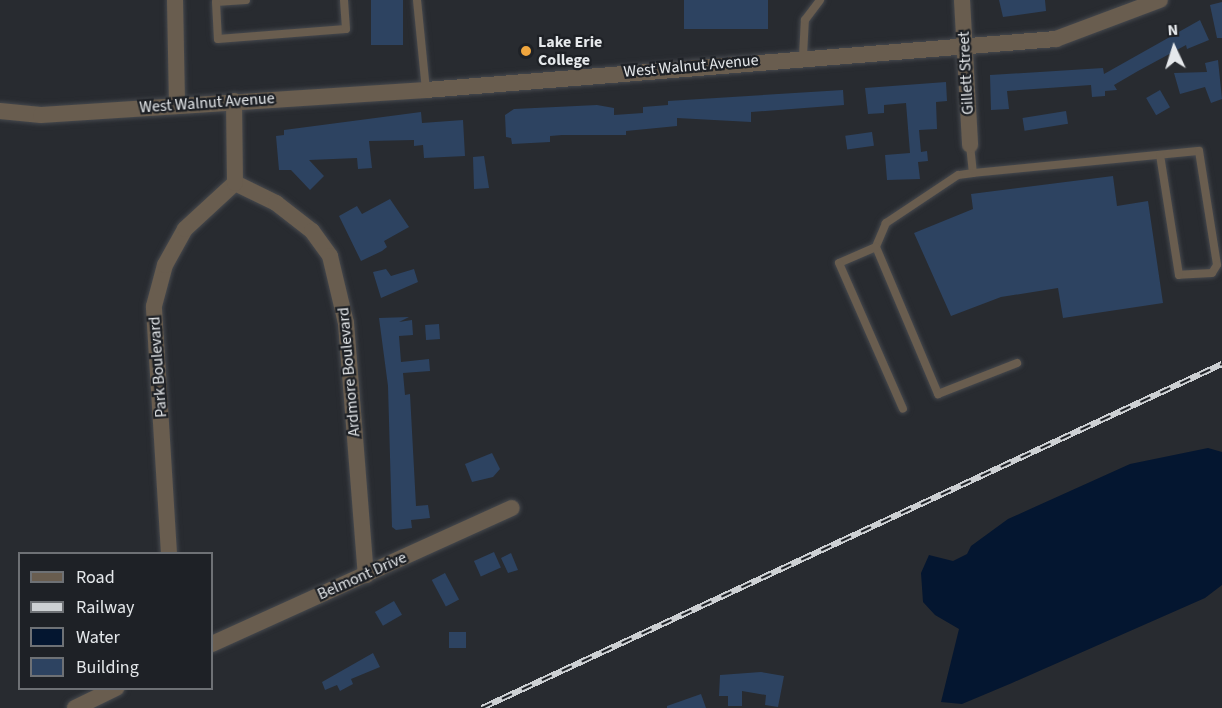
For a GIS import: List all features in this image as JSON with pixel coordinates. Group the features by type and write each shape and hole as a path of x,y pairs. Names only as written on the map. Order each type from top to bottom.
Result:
{"street":[{"path":"175,0 177,103"},
{"name":"Gillett Street","path":"962,0 970,146"},
{"name":"West Walnut Avenue","path":"0,111 41,115 177,103 426,90 803,56 1056,39 1160,0"},
{"path":"234,101 236,183"},
{"name":"Park Boulevard","path":"169,552 154,306 165,265 185,229 236,183"},
{"name":"Ardmore Boulevard","path":"236,183 276,203 312,231 330,256 346,323 366,575"},
{"name":"Belmont Drive","path":"213,644 512,508"},
{"path":"75,708 112,690"}],"lane":[{"path":"246,0 216,2 218,39 346,29 344,0"},
{"path":"417,0 426,90"},
{"path":"803,56 805,20 820,0"},
{"path":"970,146 973,173"},
{"path":"903,409 839,263 876,247 886,224 958,175 1199,151 1217,265 1212,273 1179,275 1160,155"},
{"path":"876,247 938,394 1017,363"}],"water":[{"path":"1208,448 1222,452 1222,585 1205,598 962,704 941,702 959,629 935,615 923,602 921,573 929,555 953,561 967,554 971,546 1008,519 1130,464"}],"building":[{"path":"371,0 403,0 403,45 371,45"},
{"path":"684,0 768,0 768,29 684,29"},
{"path":"999,0 1045,0 1046,11 1003,17"},
{"path":"1222,2 1222,38 1217,38 1210,5"},
{"path":"1200,20 1209,40 1187,49 1186,45 1114,85 1117,90 1105,91 1105,96 1092,97 1091,85 1007,91 1009,109 991,110 990,75 1103,68 1104,74"},
{"path":"1218,60 1222,99 1211,103 1205,87 1180,94 1174,73 1207,72 1205,63"},
{"path":"946,82 947,101 936,102 937,129 919,130 921,152 927,151 928,161 918,162 920,179 887,180 885,155 910,153 906,103 884,105 884,113 868,114 865,88"},
{"path":"843,90 844,105 751,112 751,122 677,118 677,126 626,131 626,135 562,135 550,136 550,142 512,144 511,138 506,137 505,115 514,109 597,105 614,108 614,115 643,113 643,107 668,105 668,101"},
{"path":"1160,90 1170,107 1156,115 1146,98"},
{"path":"1066,111 1068,124 1025,131 1023,118"},
{"path":"421,112 422,123 463,120 465,156 424,158 423,145 414,146 414,140 369,141 372,168 358,169 357,158 309,160 324,176 310,190 291,170 279,170 276,136 284,135 284,130"},
{"path":"872,132 874,146 847,150 845,136"},
{"path":"484,156 489,188 474,189 473,157"},
{"path":"1113,176 1117,206 1148,201 1163,303 1063,318 1058,288 1001,297 951,316 914,233 973,209 971,194"},
{"path":"390,199 409,227 384,241 387,247 382,251 361,261 339,216 357,206 362,214"},
{"path":"386,269 391,276 414,269 418,282 381,298 373,272"},
{"path":"409,317 399,322 412,320 413,335 399,336 401,362 429,359 430,371 403,373 405,395 410,394 416,506 428,505 430,518 411,520 412,528 396,530 392,527 388,386 379,318"},
{"path":"439,324 440,339 426,340 425,325"},
{"path":"492,453 500,469 493,477 472,482 465,464"},
{"path":"494,552 501,568 481,576 474,561"},
{"path":"511,553 518,570 508,573 501,558"},
{"path":"445,573 459,599 446,607 432,580"},
{"path":"394,601 402,615 383,626 375,612"},
{"path":"449,632 466,632 466,648 449,648"},
{"path":"373,653 380,667 351,679 353,684 340,691 337,685 325,690 322,682"},
{"path":"761,672 784,676 778,707 765,705 766,695 742,691 742,706 728,706 728,696 719,696 720,675"},
{"path":"701,694 706,708 667,708 667,706"}],"railway":[{"path":"482,708 1222,364"}],"place":[{"name":"Lake Erie College","path":"526,51"}]}
